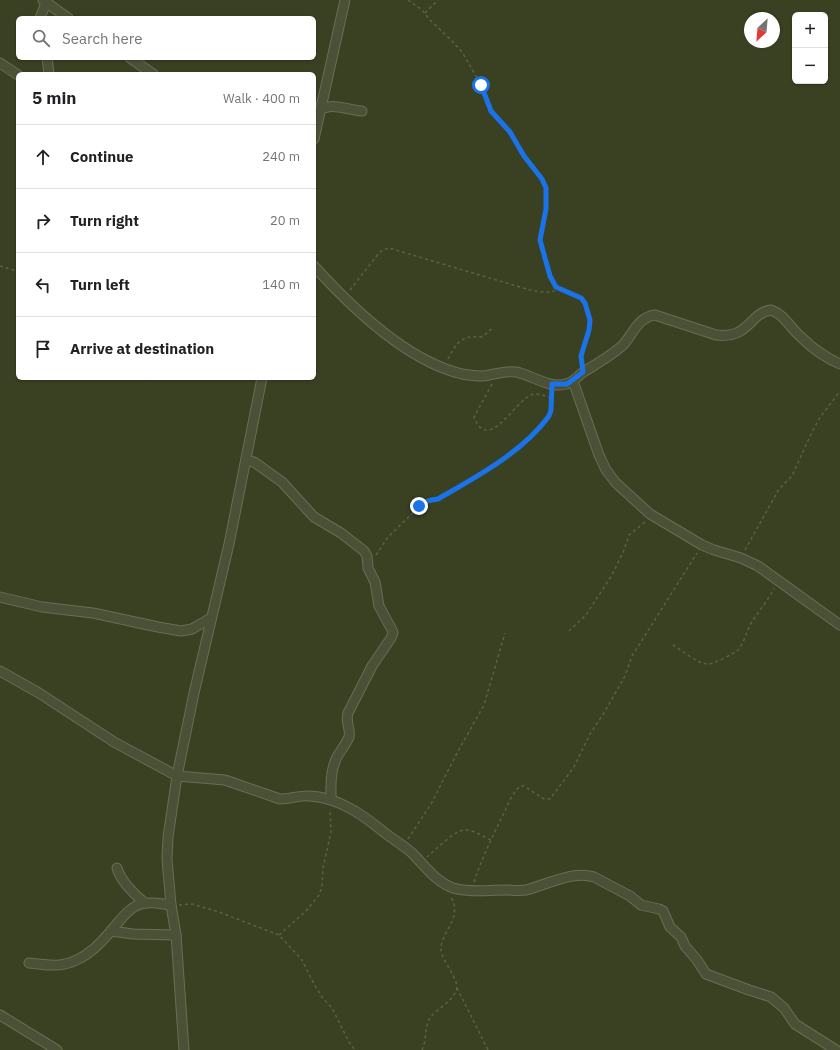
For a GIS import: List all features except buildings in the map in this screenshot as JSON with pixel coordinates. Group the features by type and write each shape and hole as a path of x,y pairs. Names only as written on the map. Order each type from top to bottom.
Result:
{"street":[{"path":"316,125 319,105 344,0"},
{"path":"40,16 44,1 65,16"},
{"path":"47,60 48,72"},
{"path":"133,60 150,72"},
{"path":"0,63 16,74"},
{"path":"319,105 362,111"},
{"path":"316,268 344,297 398,344 439,366 462,374 483,376 504,372 517,372 552,384 567,384 623,345 641,321 649,316 655,315 716,335 726,336 740,332 762,313 771,310 781,315 810,346 831,360 840,364"},
{"path":"184,1050 176,935 171,905 167,859 177,776 246,460 262,380"},
{"path":"573,381 599,455 606,470 616,483 650,514 702,545 741,558 758,566 840,625"},
{"path":"246,460 254,462 282,482 314,517 341,533 360,547 367,556 368,564 375,582 379,606 393,633 372,666 346,718 350,732 349,738 341,750 332,769 331,800"},
{"path":"0,597 42,607 93,613 181,631 192,629 212,618"},
{"path":"0,671 39,693 114,742 177,776 225,780 280,798 286,799 308,796 318,797 345,805 362,814 404,845 427,869 445,884 453,888 471,891 522,890 551,881 577,876 588,875 594,877 630,896 641,905 663,911 670,927 681,937 706,974 771,997 784,1008 795,1024 836,1050"},
{"path":"117,868 119,874 128,887 145,903"},
{"path":"29,963 52,965 75,961 100,944 110,931 138,905 153,902 171,905"},
{"path":"110,931 133,934 176,935"},
{"path":"0,1015 57,1050"}],"path":[{"path":"408,0 419,7 462,52 484,90 491,111 510,132 544,183 547,195 540,240 552,282 559,289 581,298 590,320 589,330 581,356 583,372"},
{"path":"425,13 438,0"},
{"path":"344,297 379,253 389,248 530,290 552,293 559,289"},
{"path":"0,266 16,270"},
{"path":"439,366 447,361 450,352 463,339 468,337 482,337 494,327"},
{"path":"497,373 487,396 475,413 474,417 478,426 485,431 490,431 495,428 532,394 540,394 552,398"},
{"path":"368,564 388,537 424,502 438,499 487,471 519,447 549,416 552,398 552,384"},
{"path":"741,558 779,489 792,476 819,418 840,391"},
{"path":"569,631 586,615 612,575 624,550 628,535 645,522 650,514"},
{"path":"471,891 480,863 513,795 518,788 524,786 544,799 550,799 570,773 590,734 625,676 632,656 702,545"},
{"path":"673,645 705,664 712,663 737,651 772,591 774,585 773,577"},
{"path":"404,845 431,804 484,705 505,633"},
{"path":"279,935 306,911 320,891 323,868 331,832 331,800"},
{"path":"421,862 455,835 464,830 473,832 491,840"},
{"path":"445,884 455,907 451,924 441,946 441,951 457,988 488,1050"},
{"path":"171,905 192,904 219,912 279,935 302,960 314,984 332,1008 349,1042 355,1050"},
{"path":"422,1050 425,1042 428,1022 431,1016 443,1007 456,993 457,988"}],"route":[{"path":"419,506 424,502 438,499 487,471 519,447 546,421 549,416 551,410 552,384 567,384 583,372 581,356 582,348 589,330 590,320 585,303 581,298 556,287 550,276 540,240 542,223 546,209 546,188 542,179 524,156 510,132 491,111 481,85"}]}
